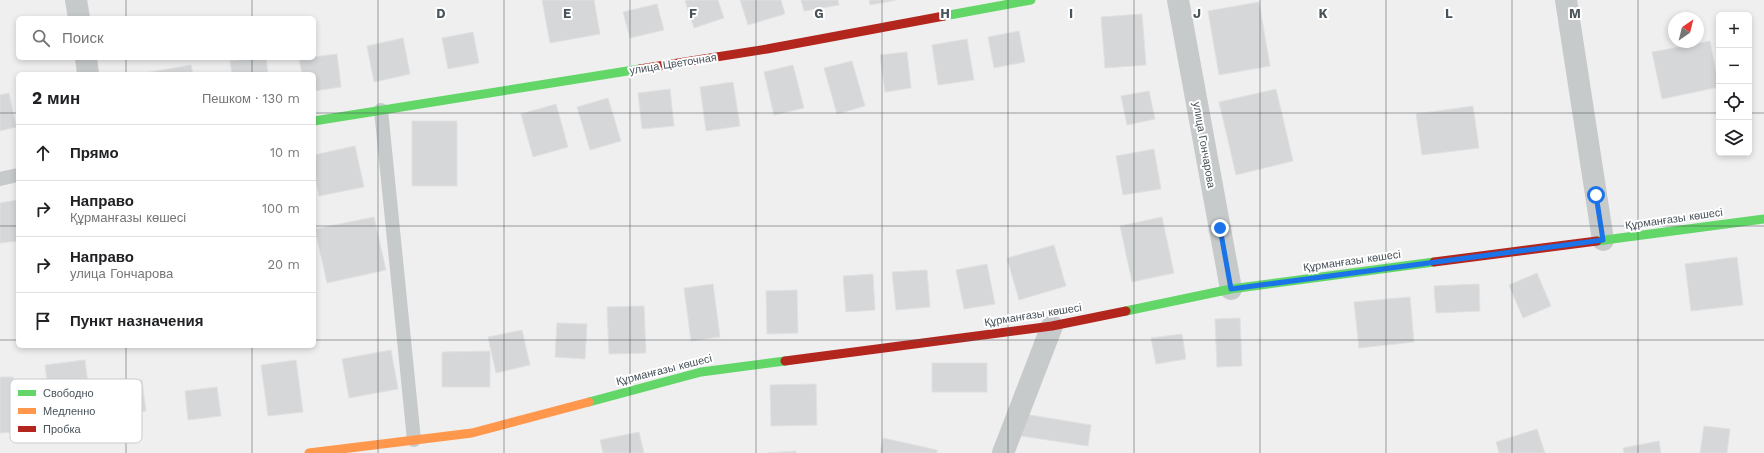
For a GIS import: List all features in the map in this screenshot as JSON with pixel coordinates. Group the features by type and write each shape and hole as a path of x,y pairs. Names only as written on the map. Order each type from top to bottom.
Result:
{"street":[{"path":"76,0 79,16"},
{"name":"улица Цветочная","path":"316,121 767,50 1031,0"},
{"name":"улица Гончарова","path":"1178,0 1231,289"},
{"path":"1566,0 1603,240"},
{"path":"86,60 88,72"},
{"name":"Құрманғазы көшесі","path":"309,453 472,433 702,372 1052,326 1231,289 1764,219"},
{"path":"1003,453 1052,326"}],"lane":[{"path":"381,110 414,440"},
{"path":"0,179 16,175"}],"building":[{"path":"542,0 594,0 600,34 550,43"},
{"path":"718,0 724,18 694,28 685,1"},
{"path":"740,0 781,0 785,14 748,25"},
{"path":"801,0 838,0 839,5 804,11"},
{"path":"869,0 897,0 870,5"},
{"path":"1259,2 1270,66 1219,75 1208,11"},
{"path":"657,4 664,30 630,38 623,12"},
{"path":"1142,14 1146,65 1105,68 1101,17"},
{"path":"1019,31 1025,62 994,68 988,37"},
{"path":"473,32 479,63 448,69 442,38"},
{"path":"403,38 410,74 374,82 367,46"},
{"path":"967,39 974,80 938,85 932,45"},
{"path":"1710,41 1716,72 1716,88 1662,99 1652,52 1673,48 1704,48 1704,42"},
{"path":"907,52 911,88 885,92 880,55"},
{"path":"337,54 341,87 316,91 316,72 302,72 299,60 316,60 316,57"},
{"path":"266,60 268,72 232,72 230,61"},
{"path":"852,61 865,106 837,114 824,68"},
{"path":"191,65 193,72 151,72"},
{"path":"793,65 804,108 774,115 764,72"},
{"path":"733,82 740,126 706,131 700,87"},
{"path":"670,89 674,126 642,129 638,93"},
{"path":"1276,89 1293,161 1236,175 1219,102"},
{"path":"1149,91 1155,119 1127,125 1121,96"},
{"path":"9,93 16,127 0,131 0,95"},
{"path":"608,98 621,141 590,150 577,107"},
{"path":"556,104 568,147 533,157 521,114"},
{"path":"1473,106 1479,148 1422,155 1416,114"},
{"path":"412,121 457,121 457,186 412,186"},
{"path":"355,146 364,187 319,196 316,181 316,155"},
{"path":"1154,149 1161,189 1123,195 1116,156"},
{"path":"16,200 16,241 0,243 0,203"},
{"path":"374,217 386,270 327,283 316,229"},
{"path":"1162,217 1174,273 1132,282 1120,226"},
{"path":"1054,245 1066,286 1019,300 1007,258"},
{"path":"1737,257 1743,305 1691,311 1685,264"},
{"path":"987,264 995,304 964,309 956,270"},
{"path":"927,270 930,307 896,310 892,272"},
{"path":"1537,273 1551,306 1523,318 1509,285"},
{"path":"873,274 875,310 846,312 843,276"},
{"path":"713,284 720,337 691,341 684,288"},
{"path":"1479,284 1480,311 1436,313 1434,286"},
{"path":"797,290 798,333 767,334 766,291"},
{"path":"1410,297 1414,342 1359,348 1354,302"},
{"path":"644,306 646,353 609,354 607,307"},
{"path":"1240,318 1242,366 1217,367 1215,319"},
{"path":"557,323 587,324 585,359 555,357"},
{"path":"522,330 530,365 496,373 488,337"},
{"path":"1182,334 1186,359 1156,364 1151,338"},
{"path":"391,350 398,389 349,398 342,359"},
{"path":"490,351 490,387 442,387 442,352"},
{"path":"85,360 87,379 47,379 45,365"},
{"path":"296,360 303,412 268,416 261,365"},
{"path":"932,363 987,363 987,392 932,392"},
{"path":"0,377 13,377 13,379 10,379 10,432 0,433"},
{"path":"142,380 146,411 142,412"},
{"path":"816,384 817,425 771,426 770,385"},
{"path":"217,387 221,416 188,420 185,391"},
{"path":"1024,414 1091,425 1088,446 1021,436"},
{"path":"1704,426 1730,429 1727,453 1700,453"},
{"path":"1537,429 1545,453 1499,453 1496,442"},
{"path":"639,432 644,453 603,453 600,440"},
{"path":"883,438 937,450 937,453 880,453"},
{"path":"1659,441 1661,453 1624,453 1623,448"},
{"path":"796,451 796,453 767,453"}],"traffic: fast":[{"path":"944,16 1031,0"},
{"path":"316,121 640,69"},
{"path":"1597,241 1764,219"},
{"path":"1126,311 1231,289 1434,262"},
{"path":"589,402 701,372 785,361"}],"traffic: slow":[{"path":"309,453 472,433 589,402"}],"traffic: jam":[{"path":"640,69 767,49 944,16"},
{"path":"1434,262 1597,241"},
{"path":"785,361 1052,326 1126,311"}],"route":[{"path":"1220,228 1231,289 1603,240 1596,195"}]}
